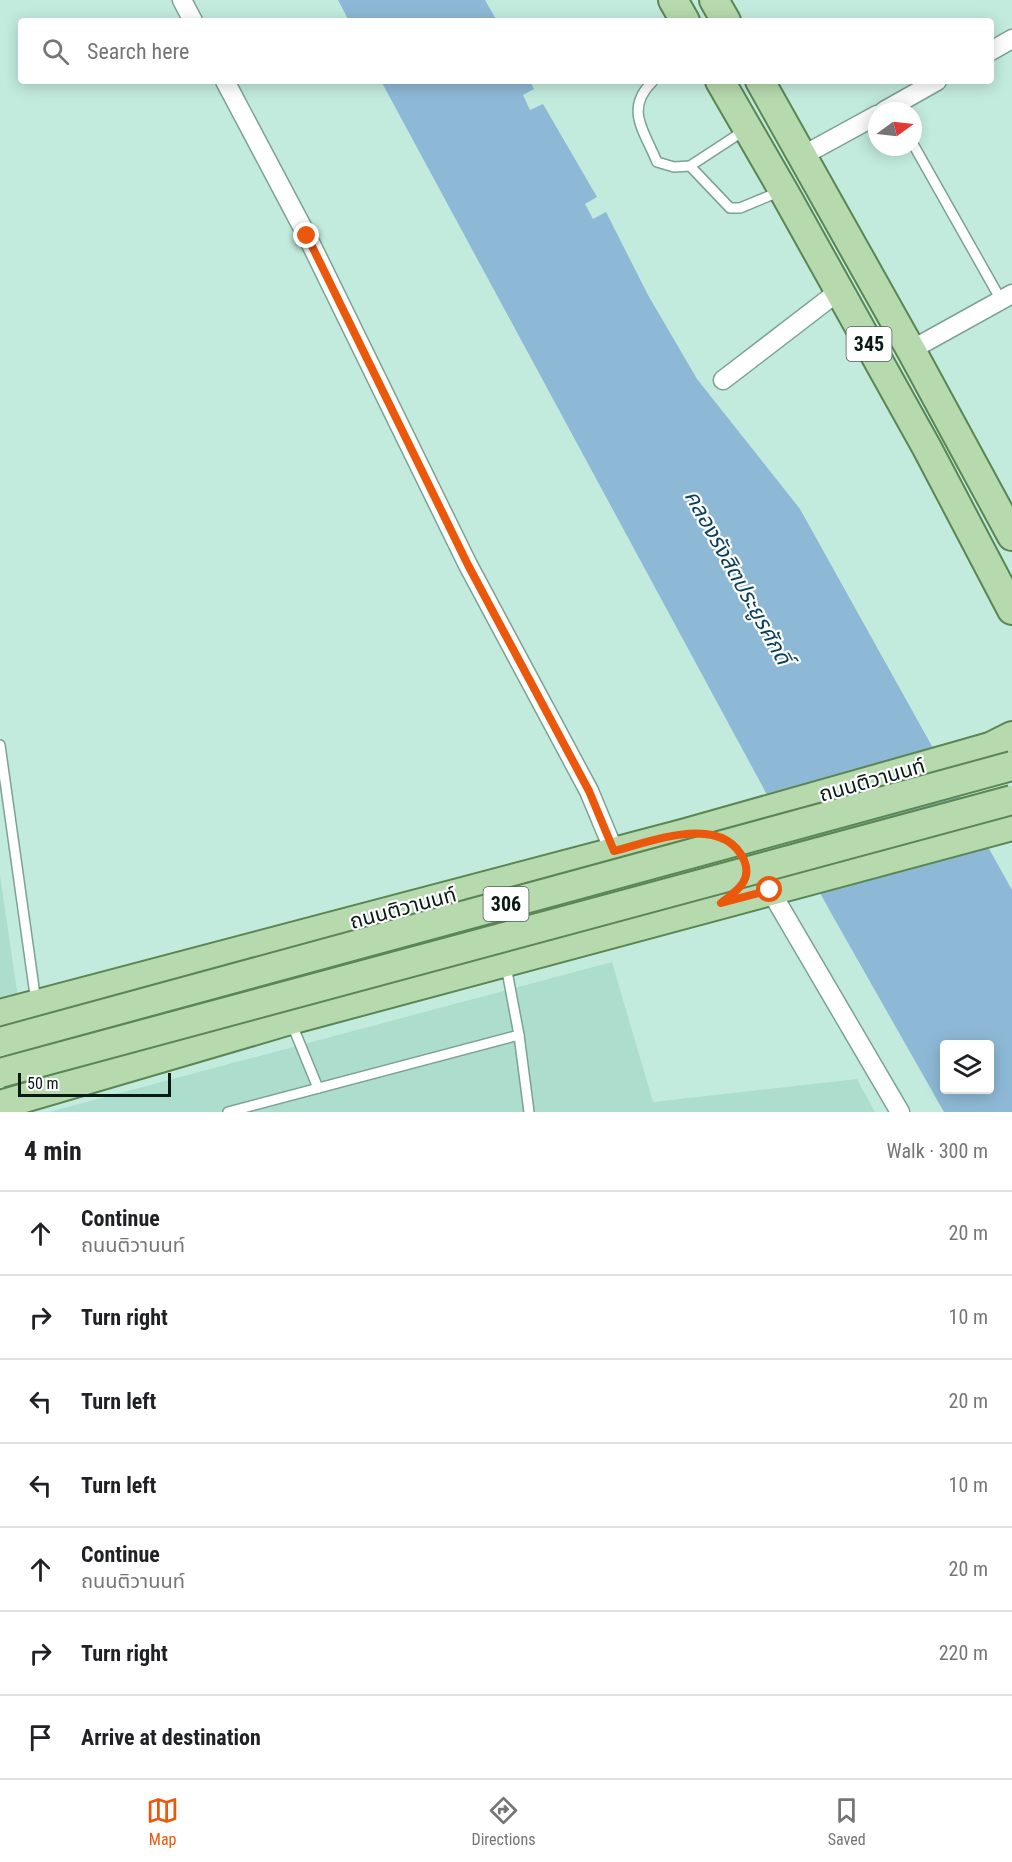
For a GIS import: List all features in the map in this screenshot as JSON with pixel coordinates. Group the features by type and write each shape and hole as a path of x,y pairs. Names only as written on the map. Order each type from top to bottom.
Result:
{"main road":[{"path":"673,0 683,18"},
{"path":"714,0 724,18"},
{"name":"345","path":"722,84 927,448 1012,610"},
{"name":"345","path":"762,84 1012,536"},
{"name":"ถนนติวานนท์","path":"0,1014 686,833 990,747 1012,736"},
{"name":"ถนนติวานนท์","path":"0,1042 1012,765"},
{"name":"306","path":"0,1073 1012,800"},
{"name":"306","path":"0,1105 505,960 1012,826"},
{"name":"306","path":"686,833 719,836 731,842 741,853 746,865 747,877 741,888 721,903"},
{"name":"306","path":"539,872 515,895 511,905 510,919 521,941 529,946 558,947"}],"street":[{"path":"182,0 192,18"},
{"path":"994,49 1012,39"},
{"path":"227,84 307,236 468,565 589,791 614,851"},
{"path":"902,102 932,84"},
{"path":"802,156 868,121"},
{"path":"723,380 839,291"},
{"path":"911,350 1006,297"},
{"path":"779,888 900,1112"}],"lane":[{"path":"650,84 641,93 637,114 657,162 674,167 690,166 747,128"},
{"path":"920,156 1006,297"},
{"path":"690,166 730,208 740,208 783,190"},
{"path":"0,745 37,1005"},
{"path":"505,960 530,1112"},
{"path":"290,1020 318,1088"},
{"path":"228,1112 519,1035"}],"shaded area":[{"path":"0,875 18,998 0,1003"},
{"path":"612,962 653,1102 857,1079 875,1112 49,1112"}],"water":[{"path":"338,0 485,0 495,18 347,18"},
{"name":"คลองรังสิตประยูรศักดิ์","path":"383,84 532,84 534,89 523,95 530,110 543,104 597,197 585,204 593,219 606,212 648,295 697,379 800,509 1012,890 1012,1112 944,1112 831,913"}],"route":[{"path":"307,236 468,565 589,791 614,851 686,833 719,836 731,842 741,853 746,865 747,877 741,888 721,903 770,890"}]}
